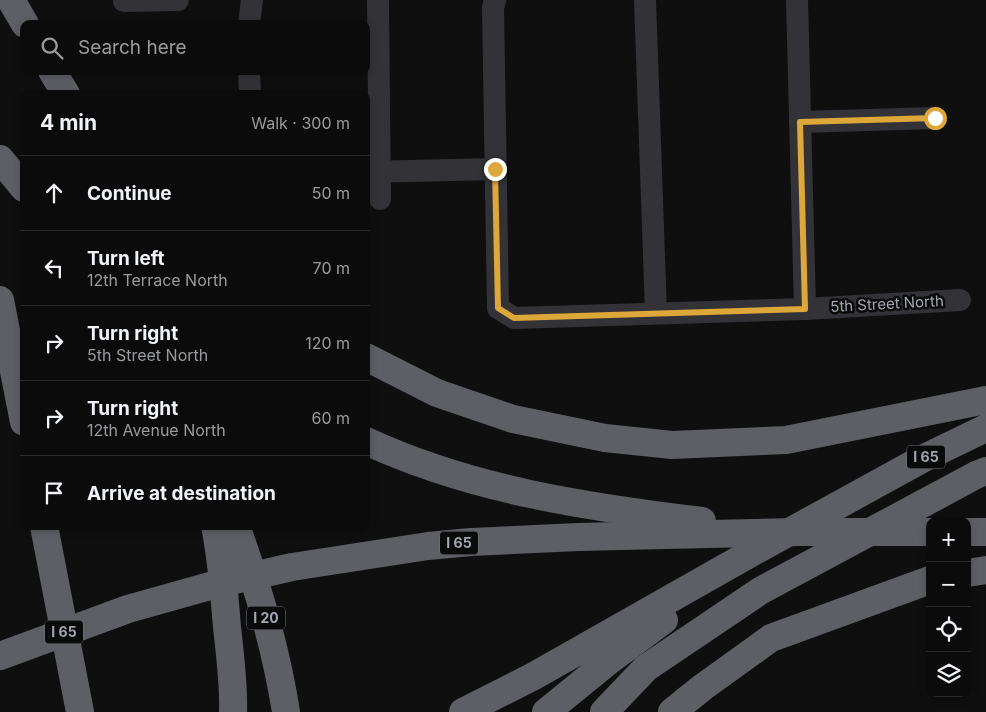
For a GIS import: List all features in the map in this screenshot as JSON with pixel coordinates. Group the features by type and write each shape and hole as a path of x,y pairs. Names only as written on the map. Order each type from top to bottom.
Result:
{"highway":[{"path":"11,0 23,20"},
{"path":"54,75 64,90"},
{"path":"0,300 20,402"},
{"path":"370,359 437,393 513,419 605,438 672,445 786,440 986,400"},
{"name":"I 65","path":"463,712 534,676 924,458 986,428"},
{"path":"370,443 428,466 481,483 541,497 593,507 797,532"},
{"path":"604,712 646,668 760,590 981,473"},
{"path":"45,530 80,712"},
{"path":"217,530 228,638 233,712"},
{"name":"I 20","path":"237,530 262,602 286,712"},
{"name":"I 65","path":"0,656 128,609 217,584 292,567 437,545 578,537 797,532 926,532"},
{"path":"971,532 986,532"},
{"path":"971,572 986,570"},
{"path":"546,712 610,660 686,603 704,581"},
{"path":"672,712 771,638 926,581"}],"street":[{"path":"124,1 178,0"},
{"path":"250,20 252,0"},
{"path":"378,0 373,172 380,199"},
{"path":"373,172 495,169 493,8 495,0"},
{"path":"645,0 656,314"},
{"path":"797,0 805,309"},
{"path":"249,75 250,90"},
{"path":"800,122 935,118"},
{"name":"5th Street North","path":"495,169 498,308 514,318 805,309 960,300"}],"route":[{"path":"495,169 498,308 514,318 805,309 800,122 935,118"}]}
